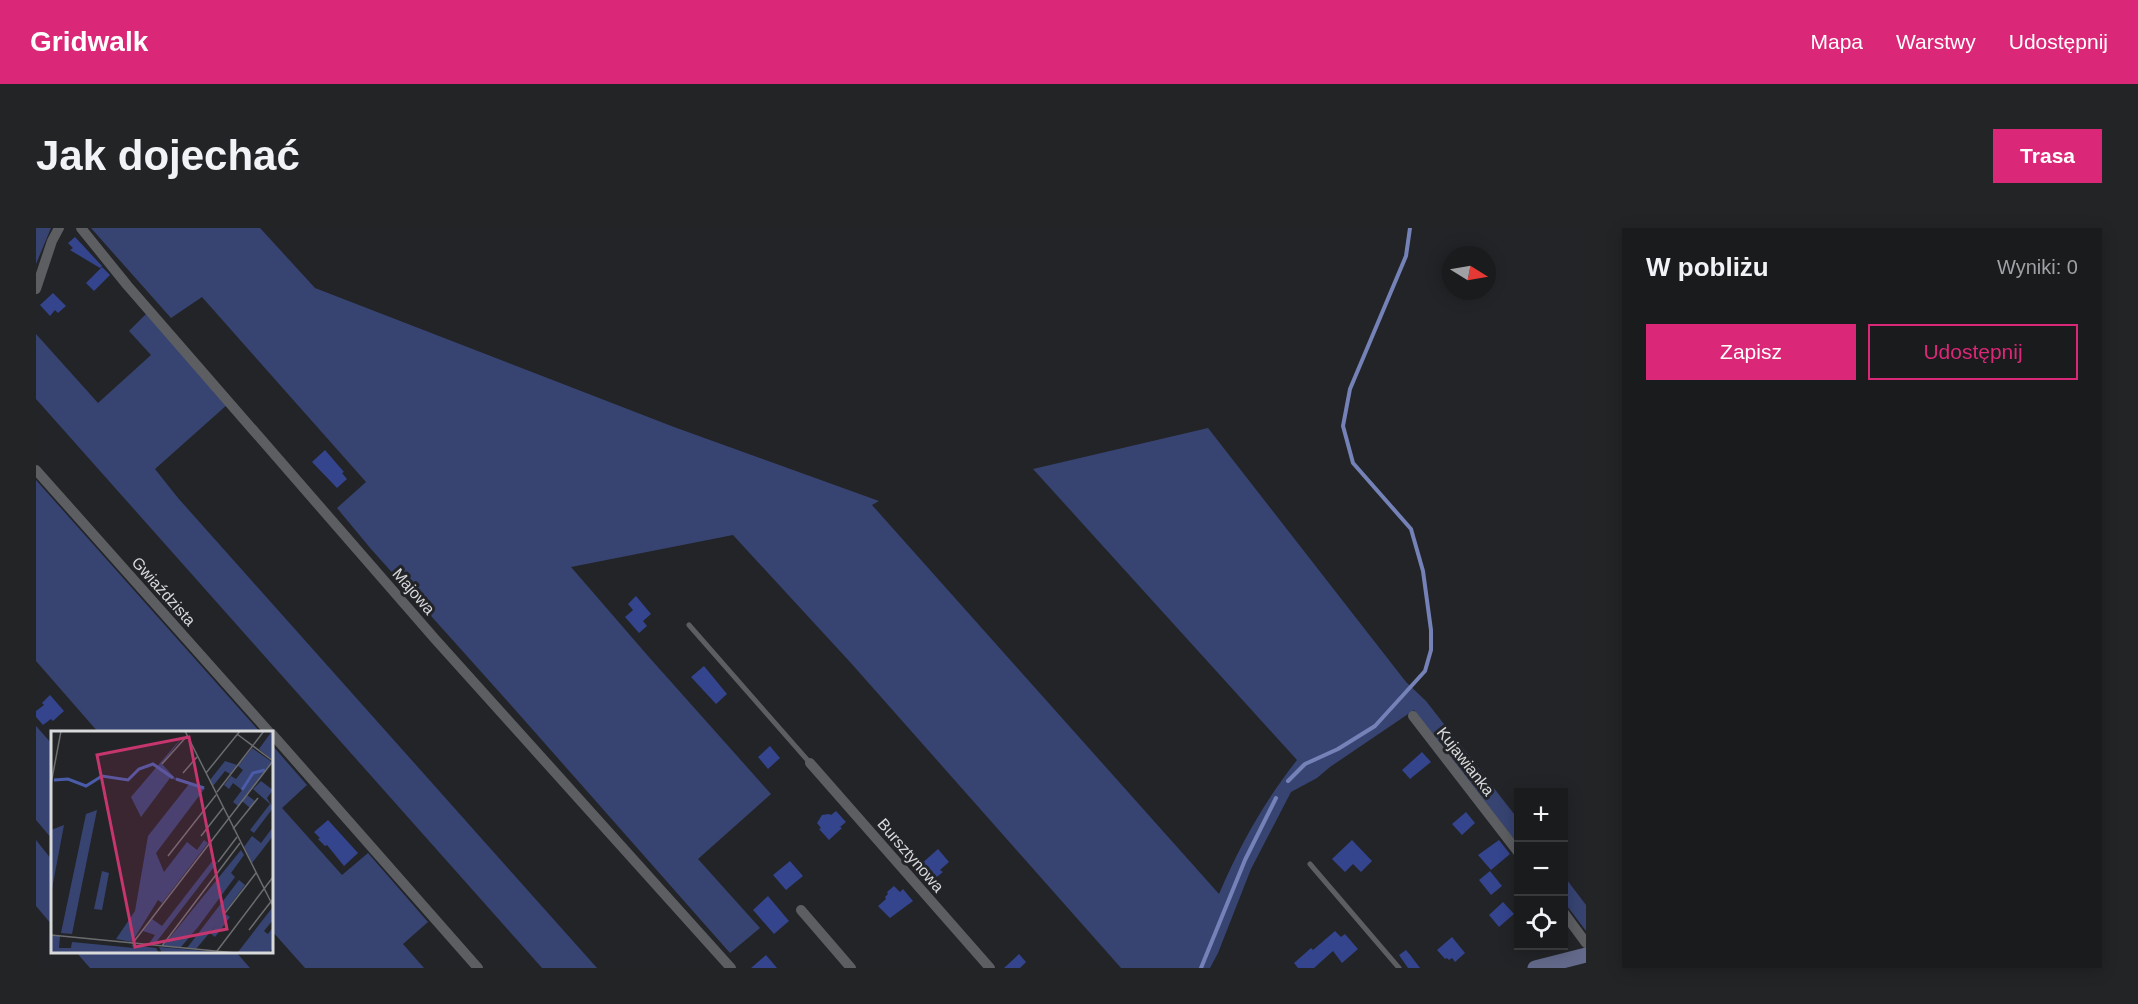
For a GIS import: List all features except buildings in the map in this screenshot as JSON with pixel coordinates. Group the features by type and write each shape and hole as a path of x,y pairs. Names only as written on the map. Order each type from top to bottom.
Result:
{"main road":[{"path":"1537,968 1586,955"}],"street":[{"path":"36,290 52,241 59,228"},
{"name":"Majowa","path":"81,228 127,285 428,630 731,968"},
{"name":"Gwiaździsta","path":"36,470 268,731"},
{"name":"Kujawianka","path":"1413,716 1514,847"},
{"name":"Gwiaździsta","path":"273,736 478,968"},
{"name":"Bursztynowa","path":"810,762 990,968"},
{"path":"801,910 851,968"},
{"path":"1568,920 1586,944"}],"lane":[{"path":"689,625 810,762"},
{"path":"1310,864 1399,968"}],"shaded area":[{"path":"36,228 51,228 36,264"},
{"path":"91,228 260,228 315,288 674,427 879,501 872,505 1219,894 1254,824 1297,760 1033,469 1208,428 1406,682 1426,701 1514,814 1514,839 1414,710 1317,778 1291,792 1251,869 1210,968 1121,968 850,662 733,535 571,567 771,794 698,859 760,928 730,953 337,508 366,482 202,297 171,318"},
{"path":"147,313 228,404 155,469 178,498 597,968 542,968 36,399 36,334 98,403 151,355 129,331"},
{"path":"36,480 259,731 97,731 36,661"},
{"path":"36,726 51,743 51,838 36,820"},
{"path":"273,746 307,785 282,808 342,875 368,853 428,922 403,944 424,968 305,968 273,932"},
{"path":"36,840 51,859 51,924 36,906"},
{"path":"1568,881 1586,905 1586,931 1568,907"},
{"path":"77,953 237,953 250,968 90,968"}],"waterway":[{"path":"1288,781 1305,764 1338,749 1375,726 1425,671 1431,650 1431,630 1423,571 1411,529 1353,463 1343,426 1350,389 1406,256 1410,228"},
{"path":"1201,968 1245,860 1276,798"}]}
